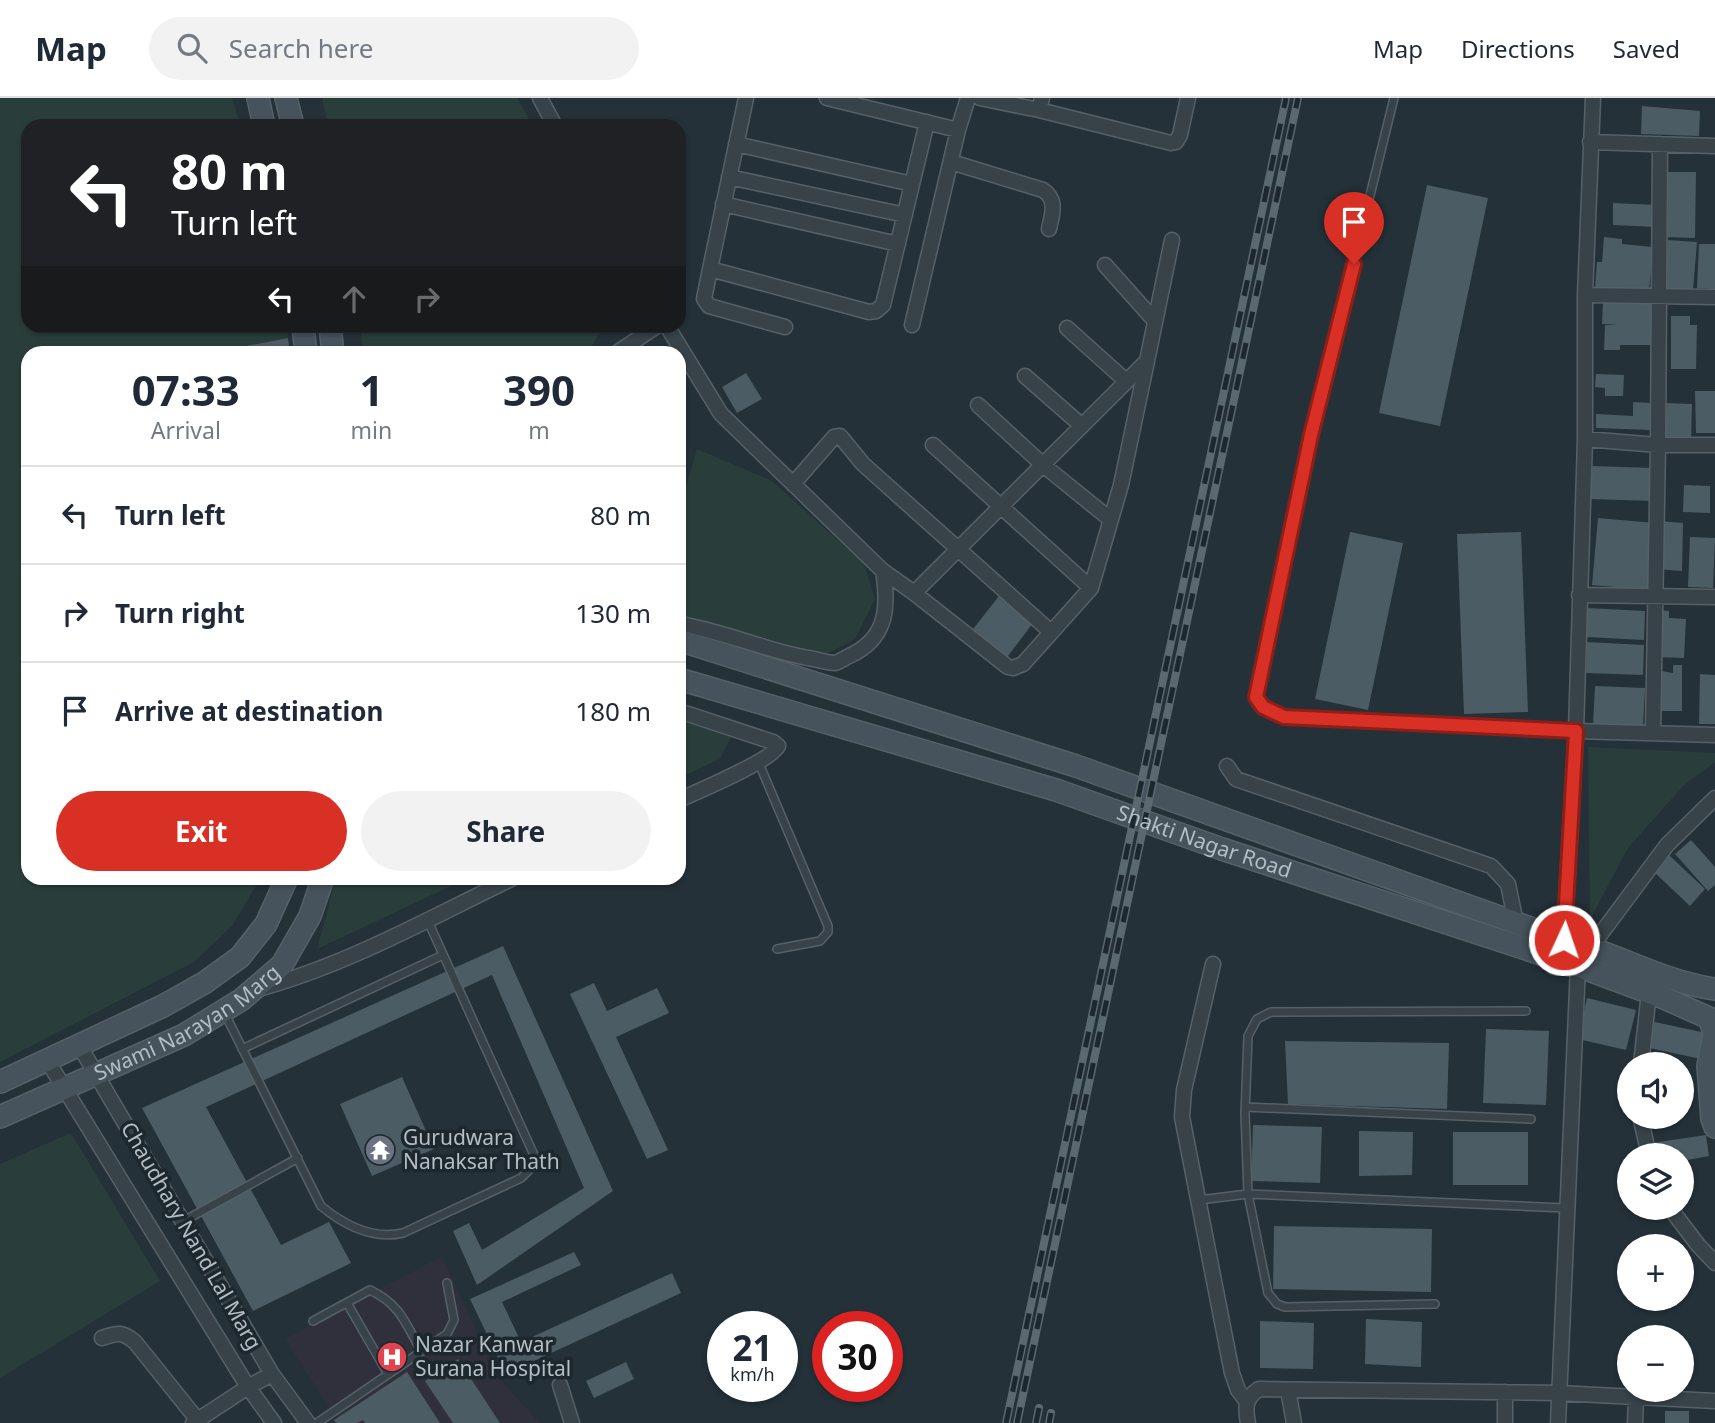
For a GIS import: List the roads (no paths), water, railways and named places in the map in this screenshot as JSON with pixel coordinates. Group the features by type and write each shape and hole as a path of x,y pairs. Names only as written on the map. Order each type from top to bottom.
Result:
{"street":[{"path":"258,98 262,119"},
{"path":"286,98 291,119"},
{"path":"541,98 552,119"},
{"path":"746,98 704,299 709,306 785,327"},
{"path":"827,98 958,130"},
{"path":"912,325 968,98"},
{"path":"980,98 1041,104 1171,143 1176,142 1180,135 1188,98"},
{"path":"1564,940 1576,731 1585,439 1585,295 1593,98"},
{"path":"710,269 869,312 876,311 883,305 927,122"},
{"path":"1590,142 1715,146"},
{"path":"736,144 912,184"},
{"path":"1653,733 1660,144"},
{"path":"951,162 1043,190 1051,195 1054,204 1049,229"},
{"path":"729,177 905,215"},
{"path":"723,204 898,244"},
{"path":"686,359 721,414 883,571 1008,667 1023,664 1091,588 1121,485 1172,240"},
{"path":"1105,265 1155,321"},
{"path":"1585,295 1715,297"},
{"path":"1067,328 1126,381"},
{"path":"627,346 646,333"},
{"path":"914,593 1147,361"},
{"path":"1026,376 1081,425"},
{"path":"978,405 1042,464 1111,520"},
{"path":"793,484 834,437 840,436 863,464 1051,632"},
{"path":"1585,439 1658,445 1715,445"},
{"path":"933,446 1091,588"},
{"path":"686,626 783,654 835,663 861,651 875,639 883,624 887,591 883,571"},
{"path":"1579,595 1715,597"},
{"name":"Shakti Nagar Road","path":"686,642 1076,766 1692,985 1715,989"},
{"name":"Shakti Nagar Road","path":"686,681 1056,790 1578,966 1709,1018 1714,1031"},
{"path":"686,713 777,744 775,751 758,761 686,797"},
{"path":"1576,731 1715,734"},
{"path":"1227,766 1236,779 1491,866 1508,884 1517,923"},
{"path":"1591,947 1667,845 1715,799"},
{"name":"Swami Narayan Marg","path":"0,1082 163,1006 204,983 240,957 266,924 284,885"},
{"name":"Swami Narayan Marg","path":"0,1117 184,1035 252,990 282,965 310,916 321,885"},
{"path":"252,990 288,981 344,959 498,885"},
{"path":"1213,964 1184,1090 1182,1117 1231,1373 1247,1402"},
{"path":"1558,1423 1578,966"},
{"path":"1642,1052 1649,993"},
{"path":"1714,1031 1708,1066 1715,1127"},
{"name":"Chaudhary Nand Lal Marg","path":"79,1045 272,1374 308,1423"},
{"name":"Chaudhary Nand Lal Marg","path":"47,1060 248,1387 274,1423"},
{"path":"1679,1220 1715,1263"},
{"path":"102,1338 120,1332 126,1334 197,1422 272,1374"},
{"path":"560,1385 572,1423"},
{"path":"1248,1423 1247,1402 1251,1395 1259,1390 1558,1393 1617,1397"},
{"path":"1288,1390 1294,1423"},
{"path":"1505,1392 1505,1423"},
{"path":"1694,1400 1715,1401"},
{"path":"1635,1423 1636,1402"}],"lane":[{"path":"1394,98 1311,435 1256,697 1263,707 1284,717 1576,731"},
{"path":"758,761 828,926 828,932 820,941 777,949"},
{"path":"224,1010 321,1206 336,1218 363,1231 391,1236 403,1233 521,1178 533,1167 535,1160 427,919"},
{"path":"242,1049 443,955"},
{"path":"1435,1304 1285,1307 1278,1304 1268,1293 1248,1194 1245,1107 1248,1036 1257,1019 1264,1014 1284,1012 1526,1011"},
{"path":"1245,1107 1531,1119"},
{"path":"182,1223 298,1158"},
{"path":"1198,1200 1248,1194 1566,1208"},
{"path":"317,1423 447,1334 454,1320 447,1283"},
{"path":"313,1321 370,1290 389,1299 404,1319 421,1351"},
{"path":"347,1303 388,1374"}],"railway":[{"path":"1006,1423 1286,98"},
{"path":"1017,1423 1298,98"},
{"path":"1036,1423 1039,1408"},
{"path":"1049,1423 1051,1413"}],"place":[{"name":"Gurudwara Nanaksar Thath","path":"380,1150"},
{"name":"Nazar Kanwar Surana Hospital","path":"392,1357"}]}
